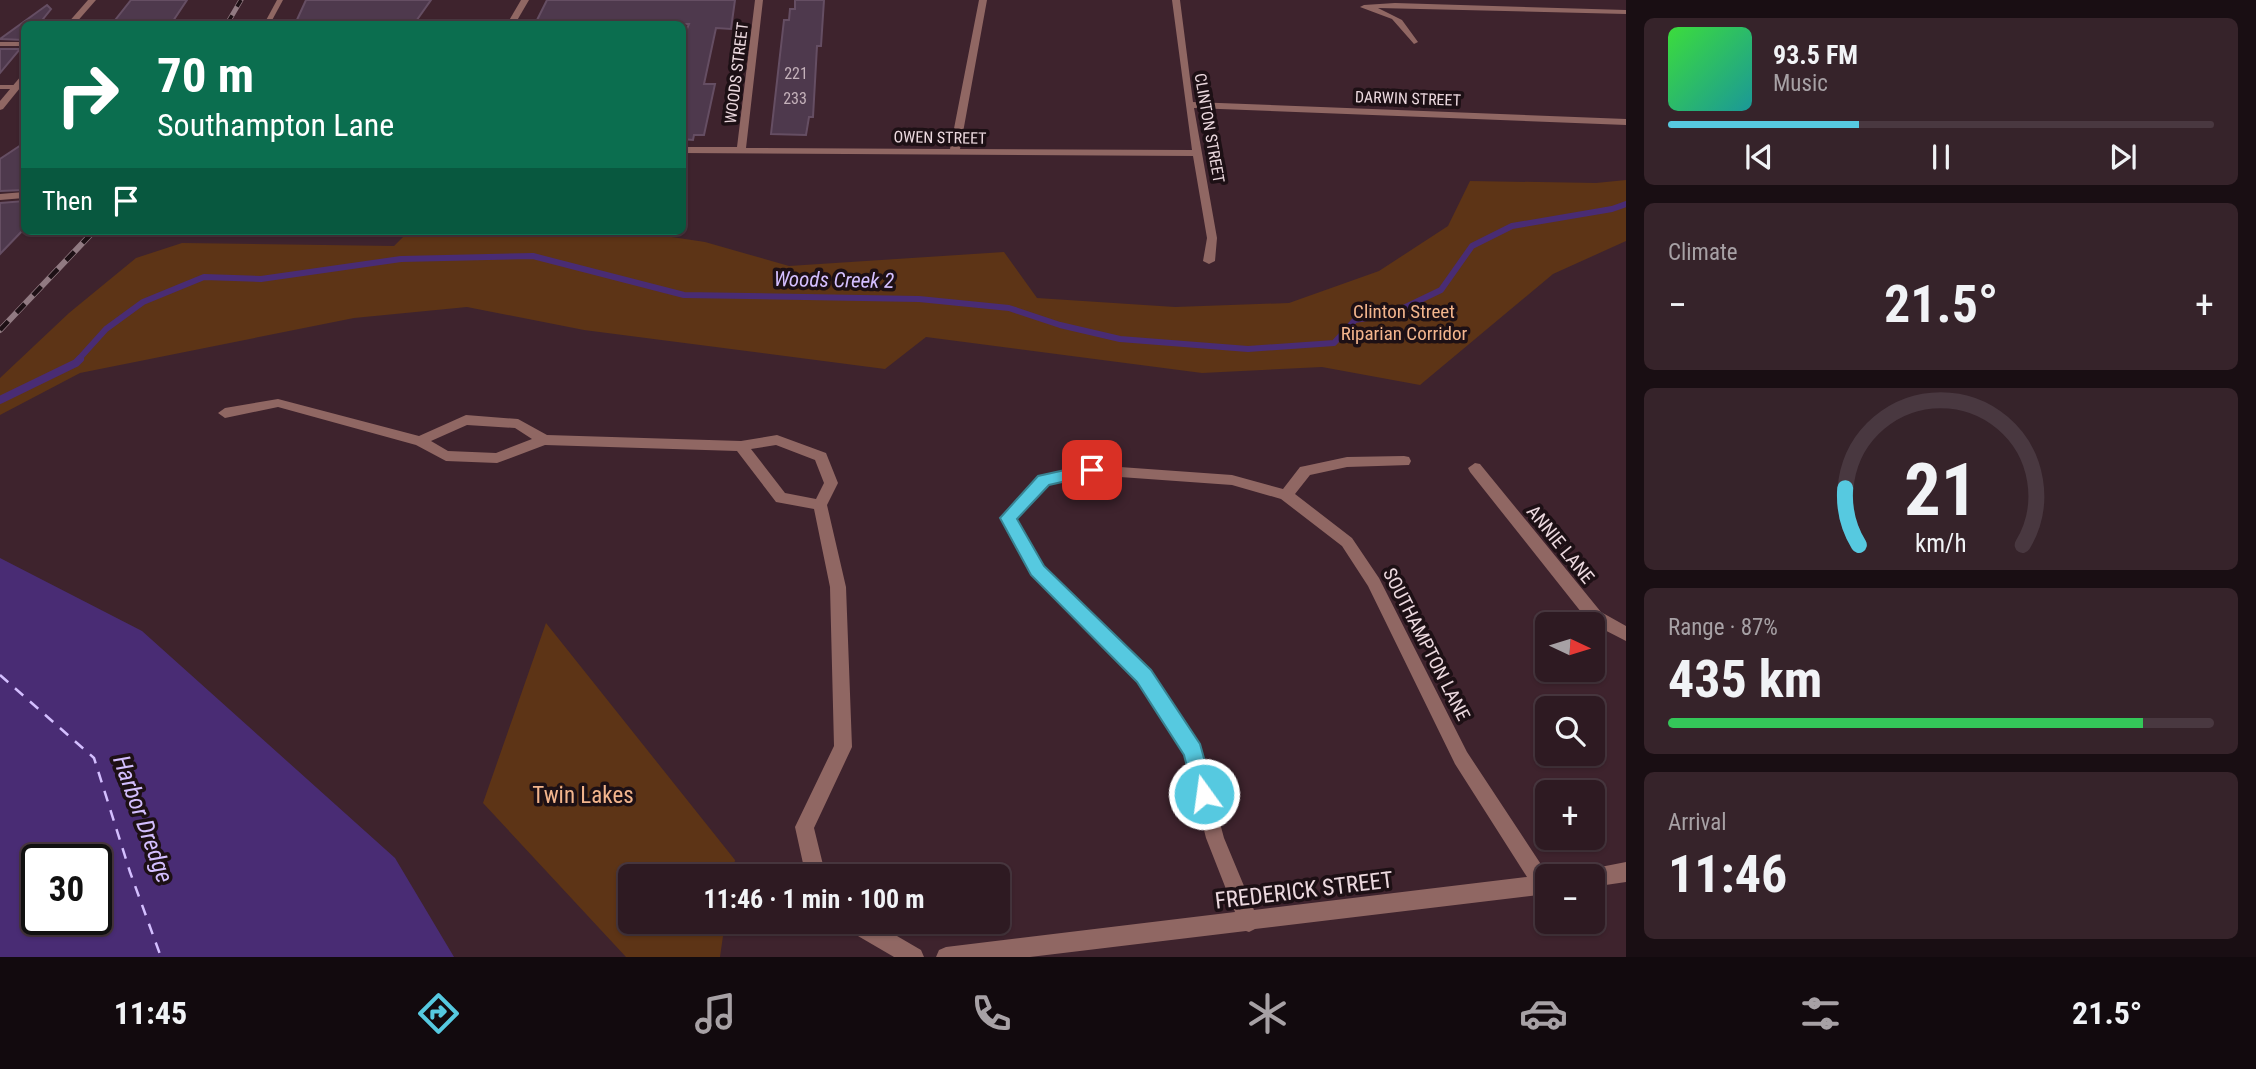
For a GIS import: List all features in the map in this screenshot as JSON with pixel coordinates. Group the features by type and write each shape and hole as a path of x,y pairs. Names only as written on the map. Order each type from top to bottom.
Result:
{"street":[{"path":"74,21 92,0"},
{"path":"513,21 525,0"},
{"name":"WOODS STREET","path":"741,150 759,0"},
{"path":"954,153 984,0"},
{"name":"CLINTON STREET","path":"1176,0 1189,105 1212,239 1209,261"},
{"path":"1599,0 1626,22"},
{"path":"1414,42 1406,26 1391,14 1364,7 1395,5 1626,12"},
{"path":"0,44 21,44"},
{"path":"0,107 21,82"},
{"name":"DARWIN STREET","path":"1189,105 1626,122"},
{"name":"OWEN STREET","path":"686,150 1198,153"},
{"path":"0,197 21,195"},
{"path":"225,413 278,403 420,441 446,456 497,458 544,440 741,446 777,440 821,457 831,483 820,505 838,587 843,747 804,827 813,864"},
{"path":"420,441 466,420 518,424 544,440"},
{"path":"741,446 781,498 820,505"},
{"path":"1286,495 1305,471 1347,462 1404,461"},
{"name":"ANNIE LANE","path":"1475,468 1595,617 1626,634"},
{"name":"SOUTHAMPTON LANE","path":"1249,922 1214,838 1193,751 1144,676 1037,570 1008,518 1044,480 1092,470 1232,480 1286,495 1347,542 1374,582 1461,758 1535,869"},
{"path":"1605,875 1626,873"},
{"name":"FREDERICK STREET","path":"946,957 1069,951 1249,922 1535,885"},
{"path":"874,934 914,957"}],"lane":[{"path":"269,21 280,0"},
{"path":"0,86 17,87"}],"green space":[{"name":"Clinton Street Riparian Corridor","path":"1626,180 1626,241 1553,274 1420,385 1322,367 1202,373 926,337 885,369 584,330 467,307 354,318 80,373 0,415 0,378 69,313 136,258 182,243 394,246 405,235 659,235 705,242 789,266 1004,252 1037,298 1175,307 1289,303 1379,271 1448,226 1470,181 1596,183"},
{"name":"Twin Lakes","path":"546,623 735,860 734,864 618,864 618,934 723,934 720,957 626,957 483,803"}],"water":[{"name":"Harbor Dredge","path":"0,558 142,631 395,858 454,957 0,957"}],"building":[{"path":"131,0 187,0 173,21 114,21"},
{"path":"306,0 431,0 416,21 296,21"},
{"path":"547,0 735,0 731,29 716,28 704,84 715,84 704,135 694,135 693,140 686,139 686,31 689,24 686,24 686,21 536,21"},
{"path":"795,0 824,0 821,46 817,46 813,117 809,117 806,135 771,134 784,20 789,20 790,9 795,9"},
{"path":"47,5 51,9 41,21 25,21"},
{"path":"21,24 21,40 0,39"},
{"path":"0,49 20,49 0,73"},
{"path":"21,145 21,190 0,191 0,159"},
{"path":"21,201 21,232 0,254 0,203"}],"waterway":[{"name":"Woods Creek 2","path":"78,360 106,329 143,302 204,277 261,279 401,259 533,256 684,295 919,299 1009,308 1060,325 1120,339 1248,349 1334,343 1355,320 1391,314 1441,290 1472,246 1512,226 1612,209 1626,204"},
{"path":"0,400 80,359"}],"ferry route":[{"path":"0,675 94,758 130,872 161,957"}],"railway":[{"path":"229,21 241,0"},
{"path":"0,330 90,235"}],"route":[{"path":"1092,470 1044,480 1008,518 1037,570 1144,676 1193,751 1204,794"}]}
